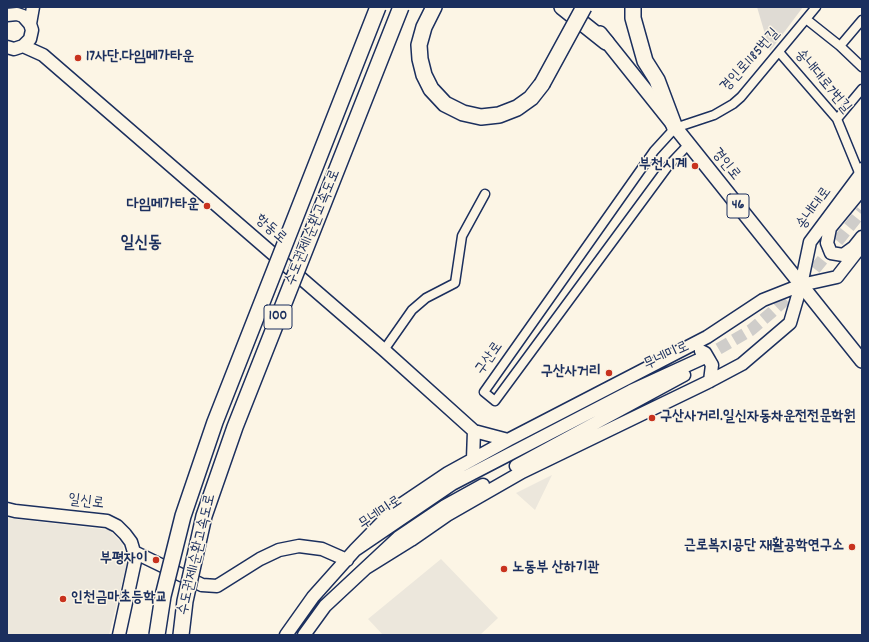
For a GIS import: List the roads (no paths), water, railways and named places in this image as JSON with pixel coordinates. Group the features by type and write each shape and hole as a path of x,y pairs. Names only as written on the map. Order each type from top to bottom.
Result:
{"highway":[{"name":"수도권제1순환고속도로","path":"157,635 163,596 183,516 214,422 378,7"},
{"name":"수도권제1순환고속도로","path":"181,635 185,601 204,516 235,427 401,7"},
{"path":"434,7 424,27 419,44 420,59 424,75 431,89 446,104 463,113 481,117 499,115 517,108 531,98 576,7"},
{"path":"444,7 431,30 428,44 427,57 431,71 438,84 450,98 466,106 481,109 498,108 514,102 538,82 584,7"},
{"path":"562,7 606,42"},
{"path":"633,7 632,18 644,61 656,80 675,128"}],"main road":[{"path":"13,50 30,39 33,7"},
{"name":"경인로","path":"579,7 862,361"},
{"path":"10,13 23,16 31,27"},
{"name":"항동로","path":"31,27 43,56 384,350 474,431 508,440"},
{"name":"항동로","path":"13,50 43,56"},
{"path":"861,173 858,194 830,228 827,242 832,253 843,255 854,247 862,237"},
{"name":"송내대로","path":"366,568 411,540 447,515 522,472 742,364 790,323 801,285 810,242 861,173"},
{"path":"355,550 396,508 448,473 508,440 707,337 763,300 801,285 837,277 862,245"},
{"path":"683,350 697,350 705,353 712,365 710,381"},
{"name":"무네미로","path":"286,635 313,597 355,550 452,484 631,391 703,358 689,372 445,506 399,537 325,606 304,635"},
{"path":"473,459 474,431"},
{"name":"일신로","path":"7,509 107,521 117,526 125,534 131,542 134,552"},
{"path":"134,552 202,585 217,586 260,559 278,550 299,546 322,549 347,560"},
{"path":"119,635 135,561 134,552"}],"street":[{"name":"경인로1185번길","path":"675,128 714,115 733,104 741,97 816,7"},
{"path":"806,19 840,46 862,67"},
{"path":"840,46 862,20"},
{"name":"송내대로7번길","path":"779,52 837,119 861,173"},
{"path":"837,119 862,89"},
{"name":"구산로","path":"675,128 654,152 484,392 495,402 669,164 688,145"},
{"path":"384,350 412,310 426,298 454,283 462,236 485,194"}],"tunnel":[{"path":"703,358 751,330 772,312 806,280 862,211"}],"place":[{"name":"17사단.다임메가타운","path":"78,58"},
{"name":"부천시계","path":"695,166"},
{"name":"다임메가타운","path":"207,206"},
{"name":"구산사거리","path":"609,373"},
{"name":"구산사거리.일신자동차운전전문학원","path":"652,418"},
{"name":"근로복지공단 재활공학연구소","path":"852,547"},
{"name":"부평자이","path":"156,560"},
{"name":"노동부 산하기관","path":"504,569"},
{"name":"인천금마초등학교","path":"63,599"}],"district":[{"name":"일신동","path":"141,245"}]}
